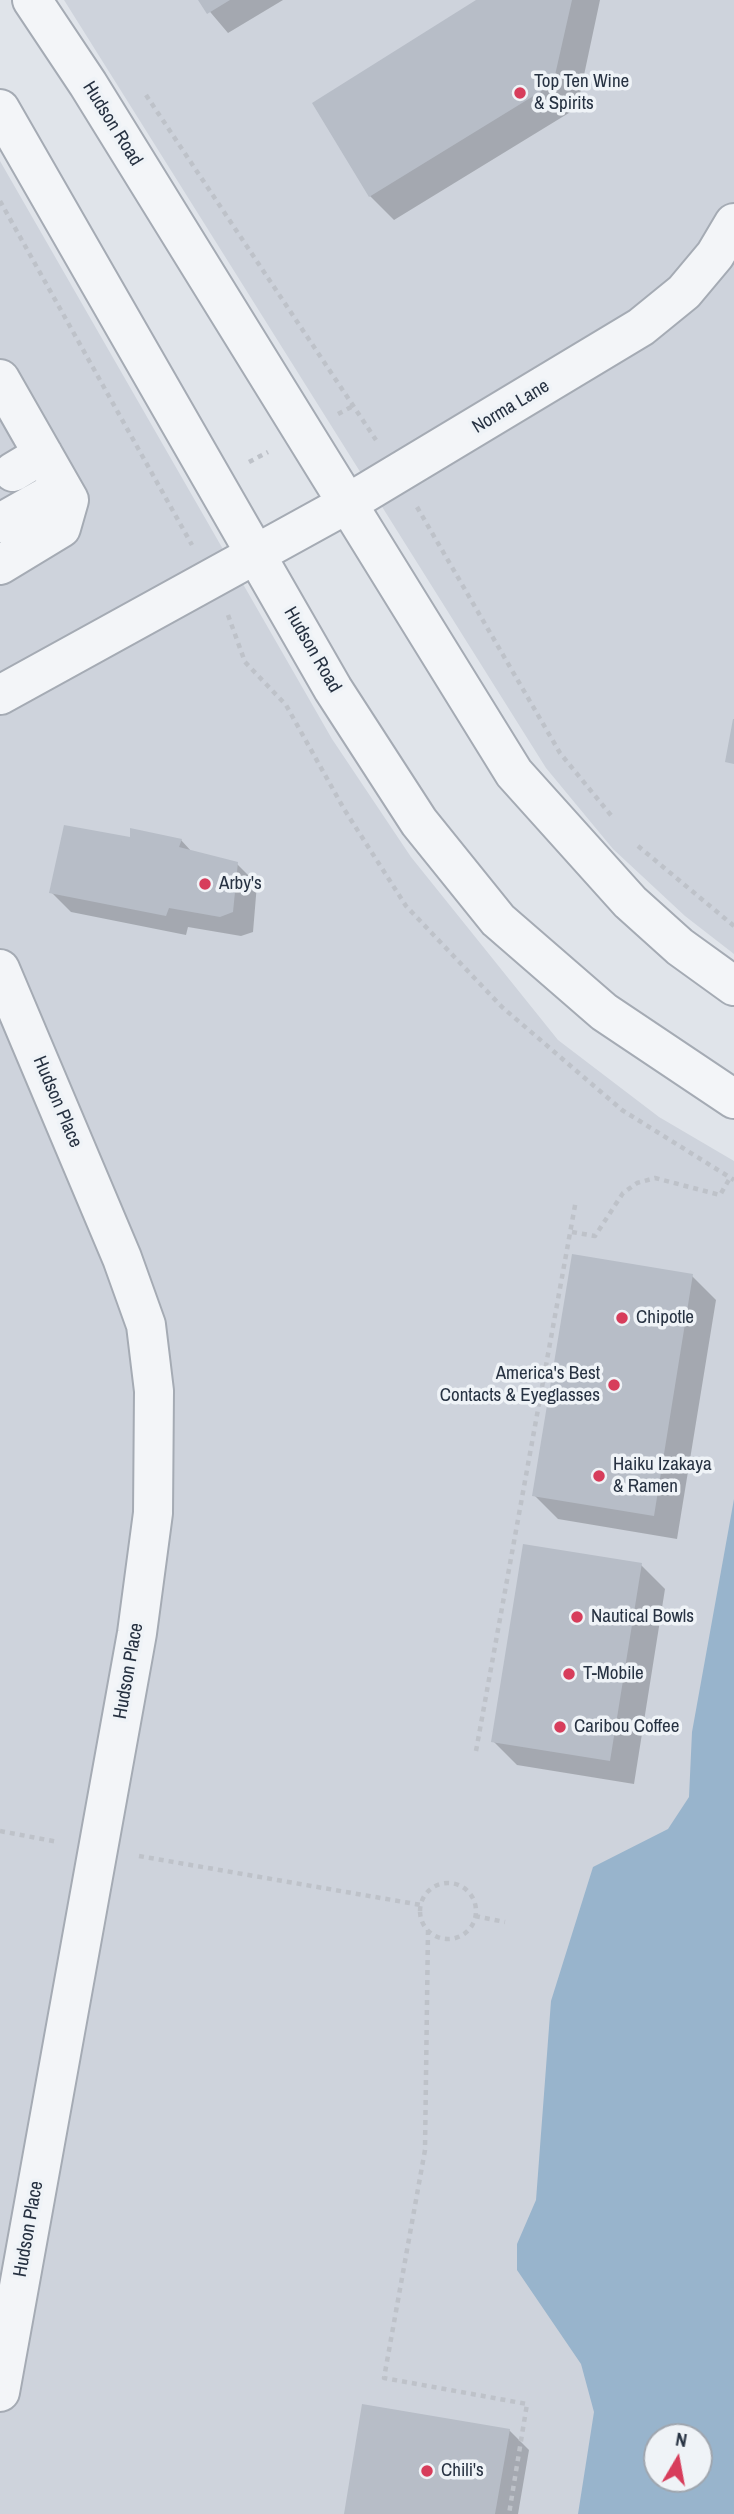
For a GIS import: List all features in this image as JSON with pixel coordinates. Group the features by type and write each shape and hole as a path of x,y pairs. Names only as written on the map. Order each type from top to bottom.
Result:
{"street":[{"name":"Hudson Road","path":"32,0 88,83 345,505 514,774 630,902 680,947 734,986"},
{"name":"Hudson Road","path":"0,109 333,689 419,822 498,920 604,1012 734,1099"},
{"name":"Norma Lane","path":"256,554 345,505 641,327 684,292 715,256 734,223"},
{"path":"0,565 61,528 69,500 62,488 28,463 2,386"},
{"path":"0,523 62,488"},
{"path":"0,695 256,554"},
{"name":"Hudson Place","path":"0,969 122,1258 146,1325 154,1391 153,1513 137,1633 0,2392"}],"path":[{"path":"0,201 171,505 353,406 144,91"},
{"path":"445,556 560,753 616,821"},
{"path":"632,841 734,926"},
{"path":"572,1232 595,1236 623,1193 637,1182 655,1178 720,1195 730,1178"},
{"path":"476,1751 576,1200"},
{"path":"0,1831 421,1906"},
{"path":"428,1930 443,1938 460,1936 472,1924 475,1916 472,1897 457,1885 448,1883 430,1889 421,1906 420,1914 428,1930 425,2150 384,2378 527,2404 509,2514"},
{"path":"475,1916 505,1922"}],"shaded area":[{"path":"64,0 734,0 734,954 685,916 613,849 546,768"},
{"path":"0,161 332,739 411,857 558,1040 659,1117 734,1161 734,2514 0,2514"}],"water":[{"path":"734,1499 734,2514 578,2514 594,2412 581,2364 517,2270 517,2244 536,2200 551,2001 593,1867 668,1829 689,1797 692,1732"}],"building":[{"path":"198,0 230,0 207,14"},
{"path":"476,0 572,0 553,84 369,197 312,103"},
{"path":"734,719 734,764 725,762"},
{"path":"64,825 130,837 130,828 182,839 179,847 238,862 233,912 220,917 169,908 166,916 49,893"},
{"path":"572,1254 693,1274 654,1516 532,1496"},
{"path":"523,1544 642,1563 610,1761 491,1742"},
{"name":"Chili's","path":"362,2404 510,2429 495,2514 344,2514"}],"place":[{"name":"Top Ten Wine & Spirits","path":"520,93"},
{"name":"Arby's","path":"205,884"},
{"name":"Chipotle","path":"622,1318"},
{"name":"America's Best Contacts & Eyeglasses","path":"614,1385"},
{"name":"Haiku Izakaya & Ramen","path":"599,1476"},
{"name":"Nautical Bowls","path":"577,1617"},
{"name":"T-Mobile","path":"569,1674"},
{"name":"Caribou Coffee","path":"560,1727"},
{"name":"Chili's","path":"427,2471"}]}
